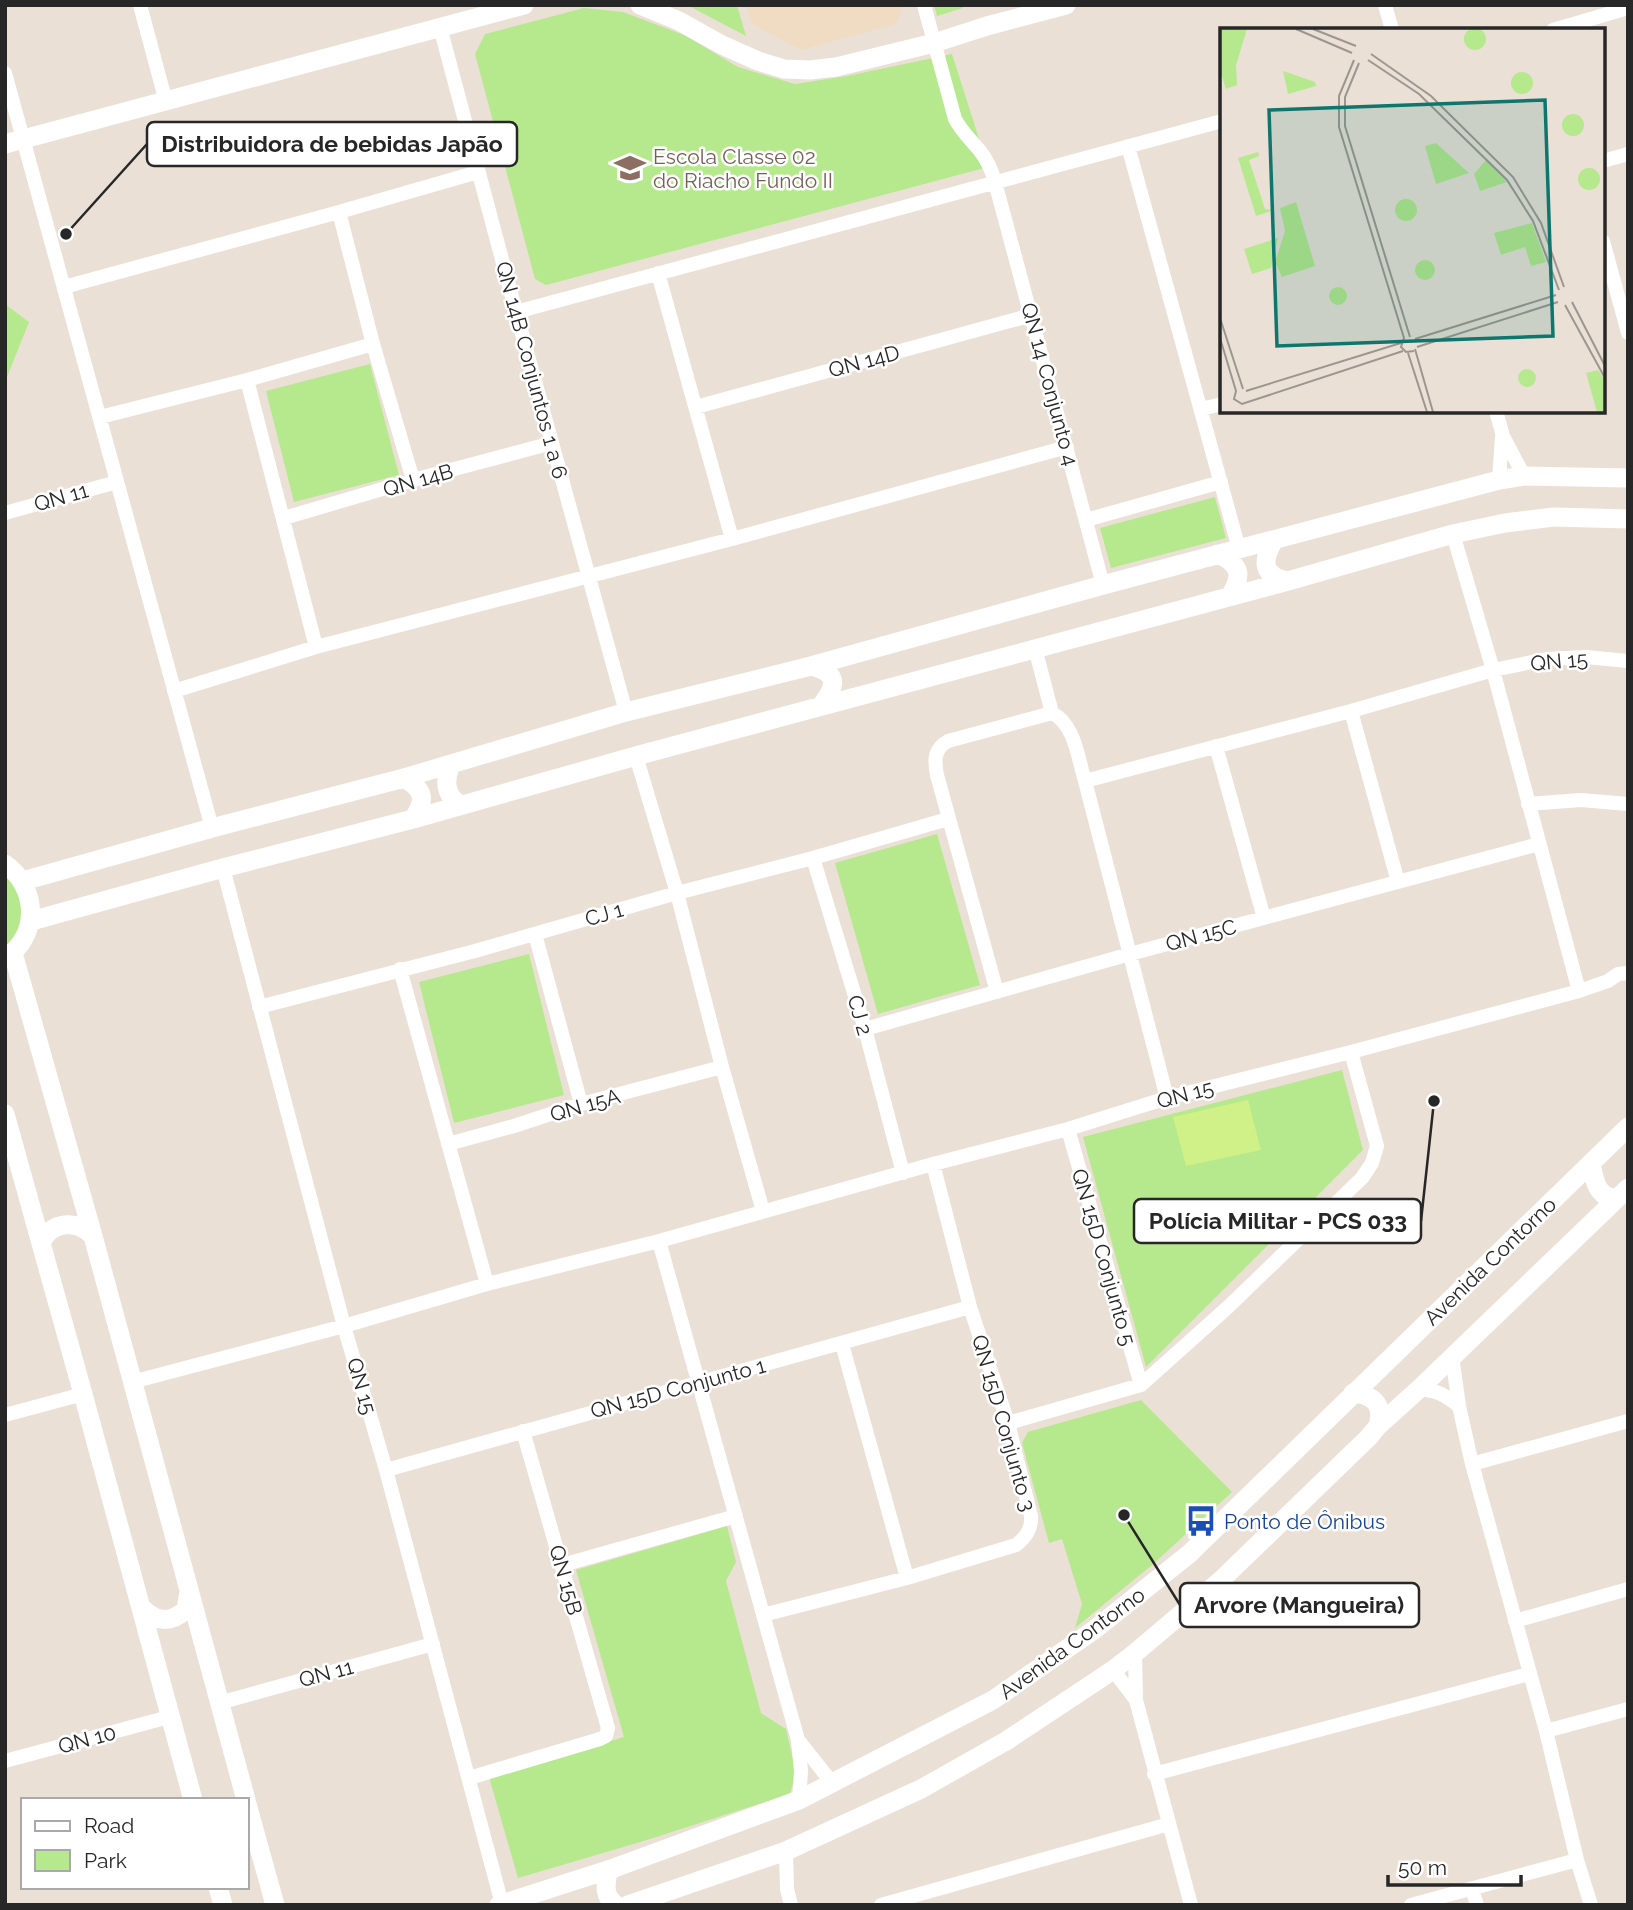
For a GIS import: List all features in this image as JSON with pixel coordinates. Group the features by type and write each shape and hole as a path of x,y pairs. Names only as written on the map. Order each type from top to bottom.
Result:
{"main road":[{"path":"14,142 524,5"},
{"path":"640,5 679,21 758,61 784,69 810,70 836,67 934,43 1066,5"},
{"path":"23,881 451,765 626,712 811,666 1499,480 1524,476 1628,478"},
{"path":"31,921 1453,534 1505,523 1554,517 1628,519"},
{"path":"1274,540 1265,559 1266,567 1270,575 1287,581"},
{"path":"1218,554 1231,560 1239,574 1238,582 1230,596"},
{"path":"811,666 824,669 833,680 831,692 821,706"},
{"path":"451,765 447,774 448,793 460,805"},
{"path":"404,778 418,788 422,795 422,803 413,819"},
{"path":"5,864 23,881 30,900 31,921 24,939 9,955 93,1236 245,1798"},
{"path":"5,1114 192,1798"},
{"name":"Avenida Contorno","path":"501,1904 614,1868 799,1800 993,1700 1094,1630 1189,1554 1628,1127"},
{"path":"1591,1163 1599,1191 1610,1198 1623,1193"},
{"name":"Avenida Contorno","path":"628,1905 786,1852 921,1789 1006,1741 1113,1671 1220,1581 1623,1193"},
{"path":"41,1243 50,1230 71,1223 87,1229 93,1236"},
{"path":"1353,1393 1369,1396 1377,1404 1380,1414 1378,1426"},
{"path":"142,1608 157,1619 173,1619 186,1609 189,1591"},
{"path":"248,1809 275,1905"},
{"path":"614,1868 608,1873 606,1890 610,1901 616,1905"}],"street":[{"path":"140,5 166,102"},
{"name":"QN 14 Conjunto 4","path":"923,5 955,119 962,132 980,150 996,183 1103,585"},
{"path":"1385,5 1391,28"},
{"path":"1560,28 1628,8"},
{"name":"QN 14B Conjuntos 1 a 6","path":"440,27 626,712"},
{"path":"5,73 14,142 64,287 212,828"},
{"path":"516,312 1220,122"},
{"path":"1128,146 1239,549"},
{"path":"1605,160 1628,154"},
{"path":"64,287 478,172"},
{"path":"339,212 373,344 413,480"},
{"path":"1605,248 1628,332"},
{"path":"658,273 732,540"},
{"name":"QN 14D","path":"696,407 1031,314"},
{"path":"100,417 247,380 373,344"},
{"path":"247,380 316,648"},
{"path":"1201,409 1220,404"},
{"path":"1497,413 1503,436 1524,476"},
{"path":"1499,480 1503,436"},
{"name":"QN 14B","path":"284,518 552,443"},
{"path":"174,691 316,648 732,540 1067,447"},
{"name":"QN 11","path":"5,513 117,481"},
{"path":"1086,520 1221,482"},
{"path":"1453,534 1493,670 1579,991"},
{"path":"1035,648 1052,713"},
{"name":"QN 15","path":"1085,781 1351,711 1493,670 1548,659 1586,657 1628,661"},
{"path":"1351,711 1398,883"},
{"path":"997,992 948,819 935,763 936,753 940,746 948,741 1052,713 1060,717 1070,731 1085,781 1167,1098"},
{"path":"1216,746 1264,918"},
{"path":"636,755 677,893 722,1068 763,1211"},
{"path":"1528,804 1581,800 1628,804"},
{"name":"CJ 1","path":"259,1007 535,934 948,819"},
{"name":"QN 15C","path":"865,1030 1130,954 1539,844"},
{"name":"CJ 2","path":"813,858 865,1030 904,1173"},
{"name":"QN 15","path":"223,868 501,1904"},
{"path":"535,934 581,1104"},
{"path":"400,969 487,1284"},
{"name":"QN 15","path":"132,1382 1068,1129 1167,1098 1579,991 1608,981 1618,974 1628,973"},
{"name":"QN 15","path":"1608,981 1628,983"},
{"path":"1007,1423 1141,1385 1228,1307 1368,1171 1377,1146 1351,1052"},
{"name":"QN 15A","path":"448,1144 581,1104 722,1068"},
{"name":"QN 15D Conjunto 5","path":"1068,1129 1141,1385"},
{"name":"QN 15D Conjunto 3","path":"763,1615 1016,1545 1029,1531 1031,1516 1007,1423 970,1307 933,1164"},
{"path":"659,1241 798,1740 801,1771 799,1800"},
{"name":"QN 15D Conjunto 1","path":"386,1470 970,1307"},
{"path":"842,1343 907,1577"},
{"path":"1452,1356 1459,1406 1472,1464 1591,1905"},
{"path":"1419,1389 1444,1394 1459,1406"},
{"path":"5,1415 83,1394"},
{"path":"1472,1464 1628,1421"},
{"name":"QN 15B","path":"469,1778 600,1740 606,1736 608,1728 523,1431"},
{"path":"562,1565 736,1516"},
{"path":"1515,1621 1628,1589"},
{"name":"QN 11","path":"219,1703 433,1644"},
{"path":"1135,1653 1136,1700 1191,1905"},
{"path":"1113,1671 1136,1700"},
{"path":"1154,1774 1529,1674"},
{"path":"1546,1731 1628,1709"},
{"name":"QN 10","path":"5,1761 169,1717"},
{"path":"798,1740 833,1784"},
{"path":"881,1905 1169,1824"},
{"path":"786,1852 787,1889 791,1905"},
{"path":"767,1859 787,1889"},
{"path":"1411,1905 1577,1860"},
{"path":"1472,1889 1477,1905"}],"shaded area":[{"path":"746,5 900,5 902,12 896,24 801,50 752,24"}],"green space":[{"path":"687,5 737,5 746,36"},
{"path":"934,5 962,5 963,8 937,16"},
{"path":"584,8 623,12 684,35 738,67 795,84 952,54 988,167 546,285 535,279 475,54 485,34"},
{"path":"5,304 29,322 5,382"},
{"path":"370,364 399,475 294,502 266,391"},
{"path":"1215,497 1226,538 1111,568 1100,528"},
{"path":"937,834 980,985 878,1014 835,863"},
{"path":"5,876 19,894 24,915 20,929 5,948"},
{"path":"529,954 564,1095 454,1123 419,982"},
{"path":"1342,1070 1363,1150 1146,1367 1083,1137"},
{"path":"1248,1100 1261,1150 1186,1166 1173,1117"},
{"path":"1141,1400 1232,1492 1152,1565 1075,1628 1082,1604 1062,1539 1049,1543 1022,1443 1028,1432"},
{"path":"727,1526 736,1562 726,1581 761,1713 786,1729 796,1772 790,1794 518,1878 489,1777 624,1737 576,1570"}],"place":[{"name":"Escola Classe 02 do Riacho Fundo II","path":"630,168"},
{"name":"Distribuidora de bebidas Japão","path":"66,234"},
{"name":"Polícia Militar - PCS 033","path":"1434,1101"},
{"name":"Arvore (Mangueira)","path":"1124,1515"},
{"name":"Ponto de Ônibus","path":"1201,1521"}]}
